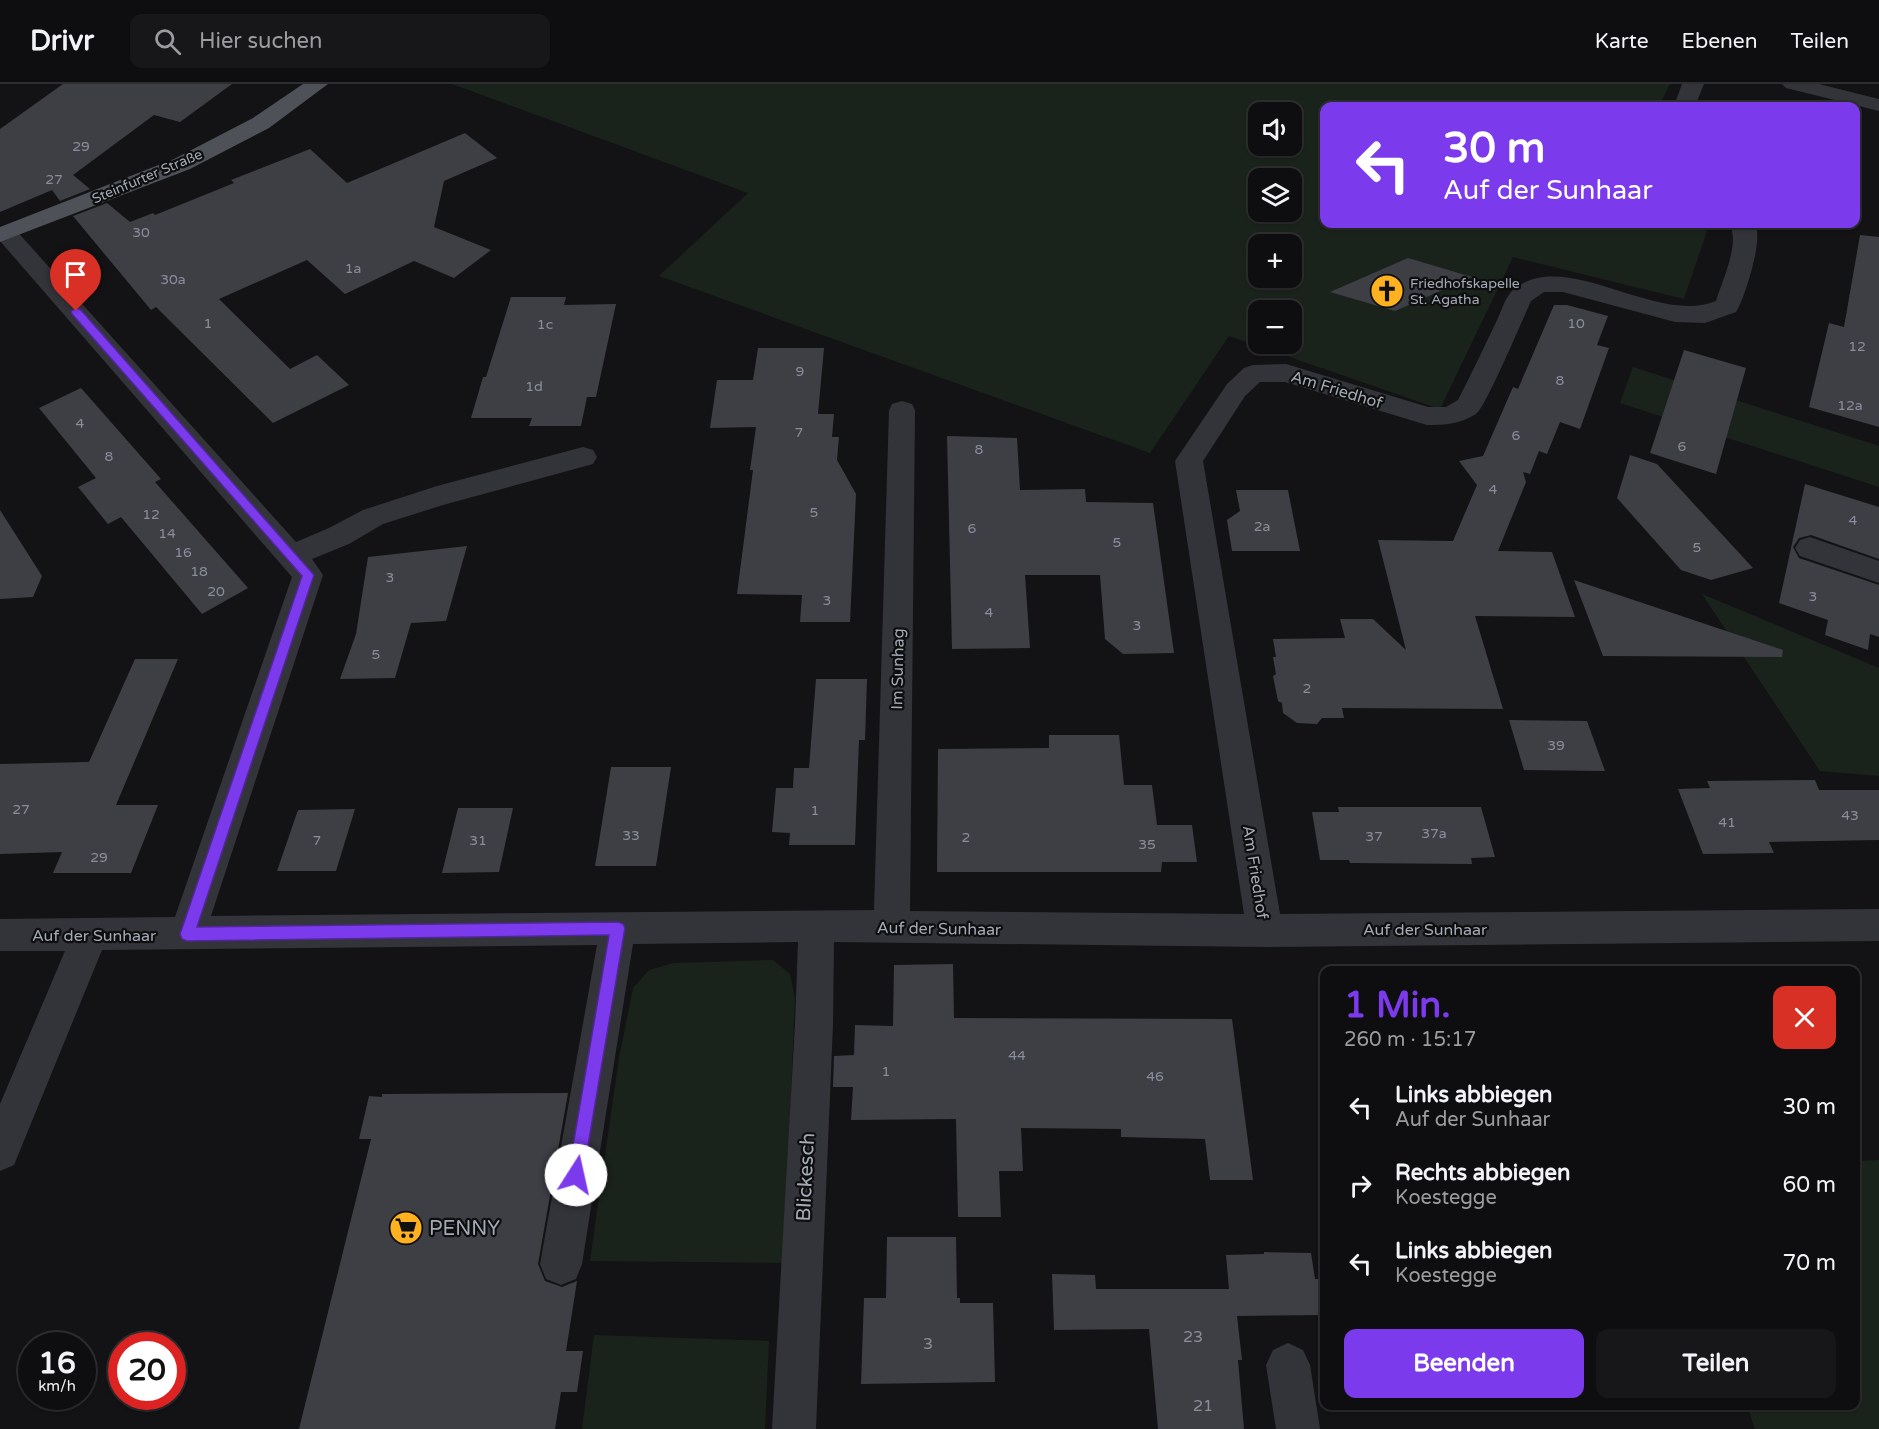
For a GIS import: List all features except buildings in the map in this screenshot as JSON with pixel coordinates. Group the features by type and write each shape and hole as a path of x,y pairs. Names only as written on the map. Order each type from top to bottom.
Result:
{"main road":[{"name":"Steinfurter Straße","path":"3,234 182,164 261,123 317,84"}],"street":[{"path":"1686,102 1693,84"},
{"path":"1793,84 1879,105"},
{"name":"Am Friedhof","path":"1265,931 1189,461 1236,390 1253,374 1286,373 1427,416 1450,416 1469,406 1521,296 1539,285 1563,284 1675,314 1704,315 1727,306 1746,244 1746,228"},
{"path":"3,234 308,575 187,934"},
{"name":"Im Sunhag","path":"892,927 902,410"},
{"path":"291,556 384,514 437,496 583,457"},
{"path":"1810,548 1879,572"},
{"name":"Auf der Sunhaar","path":"0,935 816,926 1265,931 1879,926"},
{"name":"Blickesch","path":"794,1429 814,1024 816,926"},
{"path":"561,1264 618,928"},
{"path":"0,1151 90,935"},
{"path":"1288,1365 1298,1429"}],"shaded area":[{"path":"452,84 1670,84 1661,102 1320,102 1320,228 1705,228 1707,231 1684,299 1513,257 1440,409 1281,354 1302,354 1302,300 1248,300 1248,343 1229,336 1150,453 659,276 748,193"},
{"path":"1633,367 1879,446 1879,487 1620,403"},
{"path":"1702,594 1879,668 1879,776 1820,771"},
{"path":"773,960 790,974 795,998 784,1263 590,1261 619,1058 633,988 649,970 674,963"},
{"path":"1879,1160 1879,1429 1755,1429 1748,1410 1860,1410 1860,1161"},
{"path":"594,1335 769,1341 765,1429 582,1429"}],"place":[{"name":"Friedhofskapelle St. Agatha","path":"1387,291"},
{"name":"PENNY","path":"406,1228"}],"route":[{"path":"76,311 308,575 187,934 618,928 576,1175"}]}
